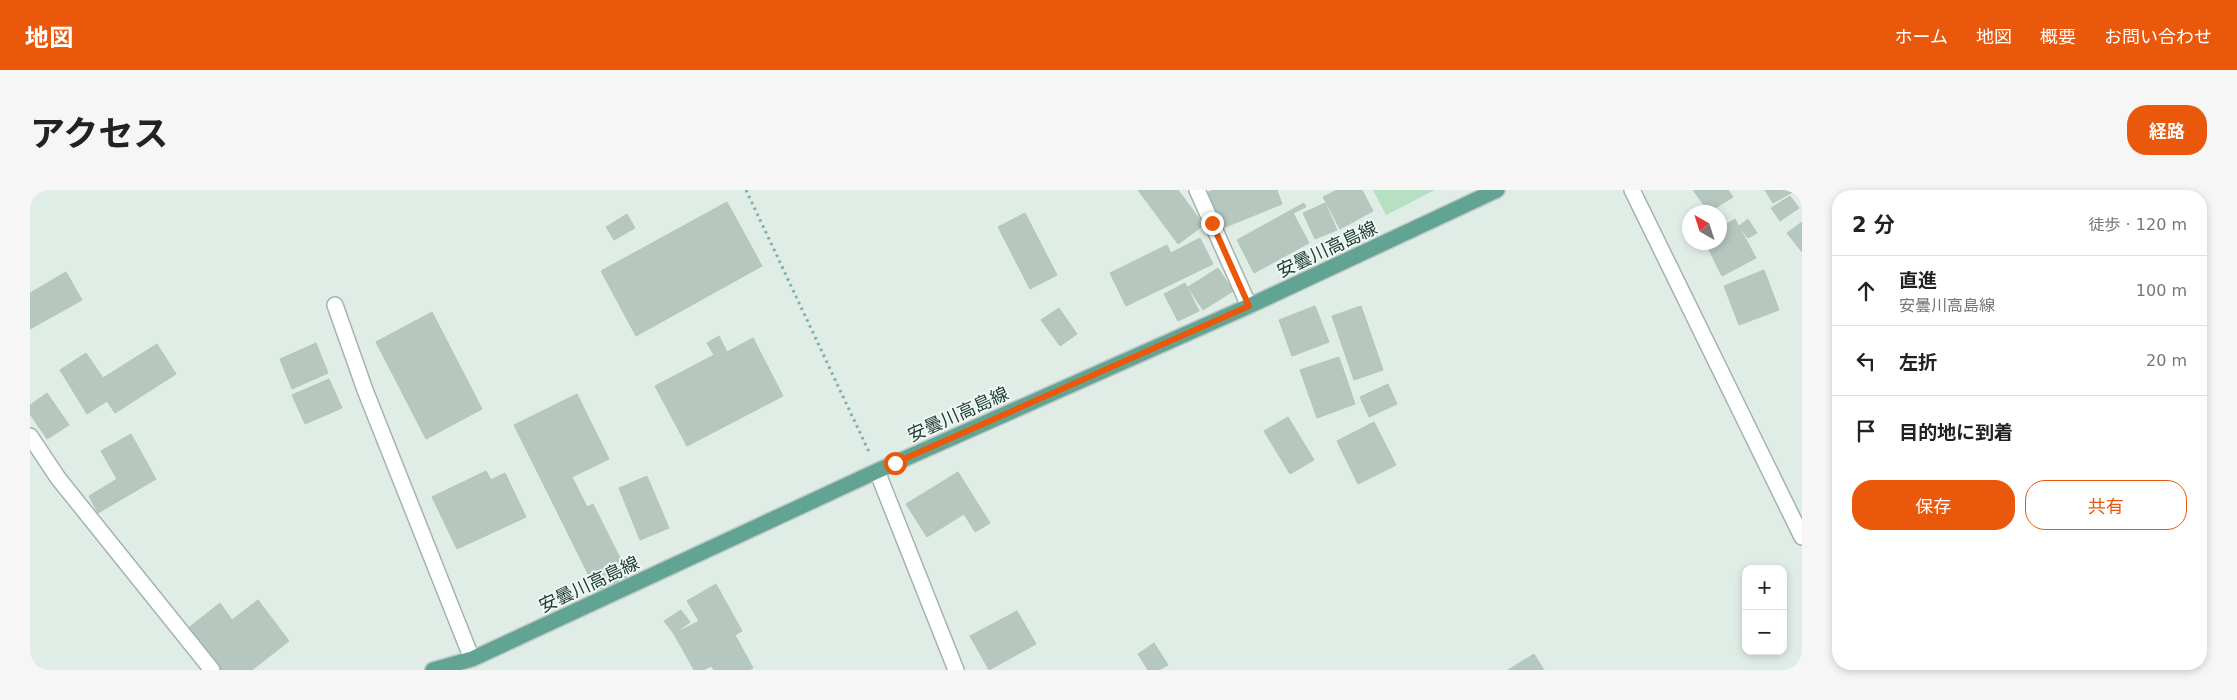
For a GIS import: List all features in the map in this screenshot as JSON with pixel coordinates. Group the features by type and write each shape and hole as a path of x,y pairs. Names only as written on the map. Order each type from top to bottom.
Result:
{"main road":[{"name":"安曇川高島線","path":"433,670 472,659 877,470 1249,306 1497,190"}],"street":[{"path":"1196,190 1249,306"},
{"path":"1632,190 1802,537"},
{"path":"335,305 365,390 472,659"},
{"path":"30,436 58,478 212,670"},
{"path":"877,470 956,670"}],"path":[{"path":"746,190 877,470"}],"green space":[{"path":"1373,190 1435,190 1386,215"}],"building":[{"path":"1138,190 1178,190 1204,225 1178,244"},
{"path":"1214,190 1277,190 1282,204 1223,228 1208,192"},
{"path":"1337,190 1362,190 1373,211 1340,229 1323,197"},
{"path":"1693,190 1728,190 1733,197 1720,205 1704,205"},
{"path":"1765,190 1796,190 1773,203"},
{"path":"1790,196 1799,208 1780,221 1771,208"},
{"path":"727,202 762,266 636,336 601,271"},
{"path":"1304,203 1306,207 1293,213 1309,243 1254,273 1237,240"},
{"path":"1325,203 1337,230 1315,239 1303,213"},
{"path":"1025,213 1057,275 1030,289 998,227"},
{"path":"627,214 635,228 614,240 606,227"},
{"path":"1735,219 1756,258 1722,276 1709,250 1727,250 1727,224"},
{"path":"1748,219 1757,233 1748,238 1739,226"},
{"path":"1802,222 1802,252 1787,233"},
{"path":"1200,238 1213,264 1126,306 1110,273 1167,245 1171,253"},
{"path":"1218,268 1233,291 1203,310 1188,287"},
{"path":"1764,270 1779,310 1739,325 1724,286"},
{"path":"66,272 82,300 30,329 30,293"},
{"path":"1185,283 1199,311 1178,321 1164,294"},
{"path":"1315,306 1329,342 1292,356 1279,320"},
{"path":"1361,306 1383,370 1354,380 1332,316"},
{"path":"1059,308 1077,334 1060,346 1041,320"},
{"path":"432,312 482,409 426,439 376,342"},
{"path":"719,336 727,352 753,338 783,396 687,446 655,386 714,355 707,343"},
{"path":"316,343 328,373 292,389 280,359"},
{"path":"157,344 176,374 115,413 107,401 87,414 60,370 86,353 103,378"},
{"path":"1339,357 1355,404 1317,418 1300,370"},
{"path":"329,379 342,408 305,424 292,395"},
{"path":"1388,384 1397,404 1369,417 1360,397"},
{"path":"47,393 69,425 47,439 30,414 30,405"},
{"path":"577,394 609,459 572,477 587,507 593,504 629,576 597,592 514,425"},
{"path":"1288,417 1314,460 1290,474 1264,431"},
{"path":"1374,422 1396,465 1358,484 1337,441"},
{"path":"131,434 156,479 98,513 89,496 117,479 101,451"},
{"path":"486,471 491,480 505,473 526,517 457,549 432,497"},
{"path":"958,472 990,523 975,532 964,514 927,537 906,504"},
{"path":"647,476 669,528 640,540 619,488"},
{"path":"716,584 742,631 735,635 753,668 749,670 714,670 711,666 703,670 694,670 674,634 699,621 687,601"},
{"path":"258,600 289,641 252,670 218,670 187,629 220,603 232,620"},
{"path":"681,610 690,622 674,634 664,621"},
{"path":"1017,611 1036,644 989,670 970,636"},
{"path":"1154,643 1168,665 1159,670 1148,670 1138,654"},
{"path":"1534,654 1544,670 1508,670"}],"route":[{"path":"895,463 1249,306 1212,223"}]}
